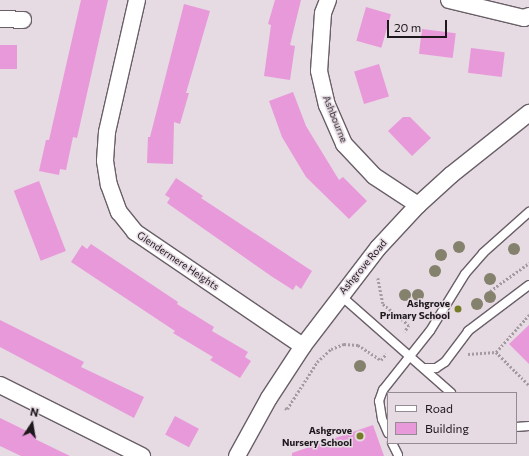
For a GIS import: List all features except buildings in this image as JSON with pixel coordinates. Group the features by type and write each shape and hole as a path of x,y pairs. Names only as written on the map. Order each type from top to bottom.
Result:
{"street":[{"name":"Glendermere Heights","path":"137,0 107,132 105,161 108,185 119,212 135,232 303,346"},
{"name":"Ashbourne","path":"328,0 323,13 319,71 328,105 344,144 374,176 418,204"},
{"path":"449,0 524,18 529,16"},
{"path":"0,19 23,20"},
{"name":"Ashgrove Road","path":"237,456 269,398 303,346 340,295 418,204 493,140 529,113"},
{"path":"0,385 142,456"}],"lane":[{"path":"387,431 382,419 379,401 383,390 430,331 465,274 483,253 529,212"},
{"path":"424,368 436,368 445,362 468,331 529,285"},
{"path":"340,295 450,392"},
{"path":"517,427 529,426"},
{"path":"392,444 398,455"}],"path":[{"path":"490,291 529,263"},
{"path":"381,270 378,277 383,304 409,325 405,332"},
{"path":"496,352 529,315"}],"place":[{"name":"Ashgrove Primary School","path":"458,309"},
{"name":"Ashgrove Nursery School","path":"360,436"}]}
